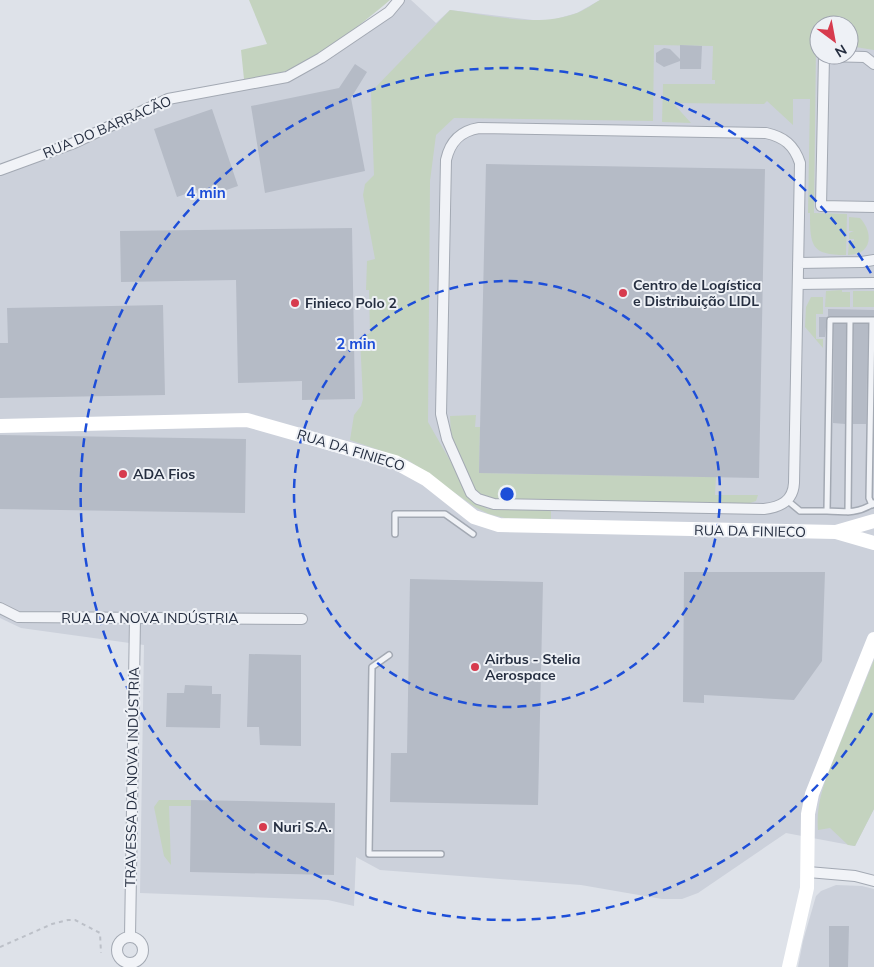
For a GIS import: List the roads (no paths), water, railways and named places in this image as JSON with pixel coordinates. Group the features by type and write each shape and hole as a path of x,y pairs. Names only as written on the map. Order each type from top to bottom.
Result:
{"street":[{"name":"RUA DO BARRACÃO","path":"0,170 74,143 168,99 287,77 321,58 389,12 399,0"},
{"path":"874,64 865,57 824,56 822,206 874,207"},
{"path":"479,128 756,133 779,136 793,147 800,163 798,284 794,493 788,501 774,508 764,509 494,504 478,499 472,492 447,439 441,414 446,160 448,149 461,134 479,128"},
{"path":"798,263 862,262 874,260"},
{"path":"798,284 874,283"},
{"name":"RUA DA FINIECO","path":"0,426 247,420 395,462 426,479 474,516 499,525 836,532"},
{"path":"836,532 874,521"},
{"path":"836,532 874,543"},
{"name":"RUA DA NOVA INDÚSTRIA","path":"0,608 18,617 302,619"},
{"name":"TRAVESSA DA NOVA INDÚSTRIA","path":"130,937 135,618"},
{"path":"789,967 807,888 808,814 812,794 874,639"},
{"path":"808,872 855,876 874,881"}],"lane":[{"path":"788,501 800,511 848,512 863,510 873,504 869,498 873,320 830,320 826,511"},
{"path":"848,512 850,320"},
{"path":"395,534 395,514 445,514 473,534"},
{"path":"390,655 372,666 369,854 441,854"}],"place":[{"name":"Centro de Logística e Distribuição LIDL","path":"623,293"},
{"name":"Finieco Polo 2","path":"295,303"},
{"name":"ADA Fios","path":"123,474"},
{"name":"Airbus - Stelia Aerospace","path":"475,667"},
{"name":"Nuri S.A.","path":"263,827"}]}
